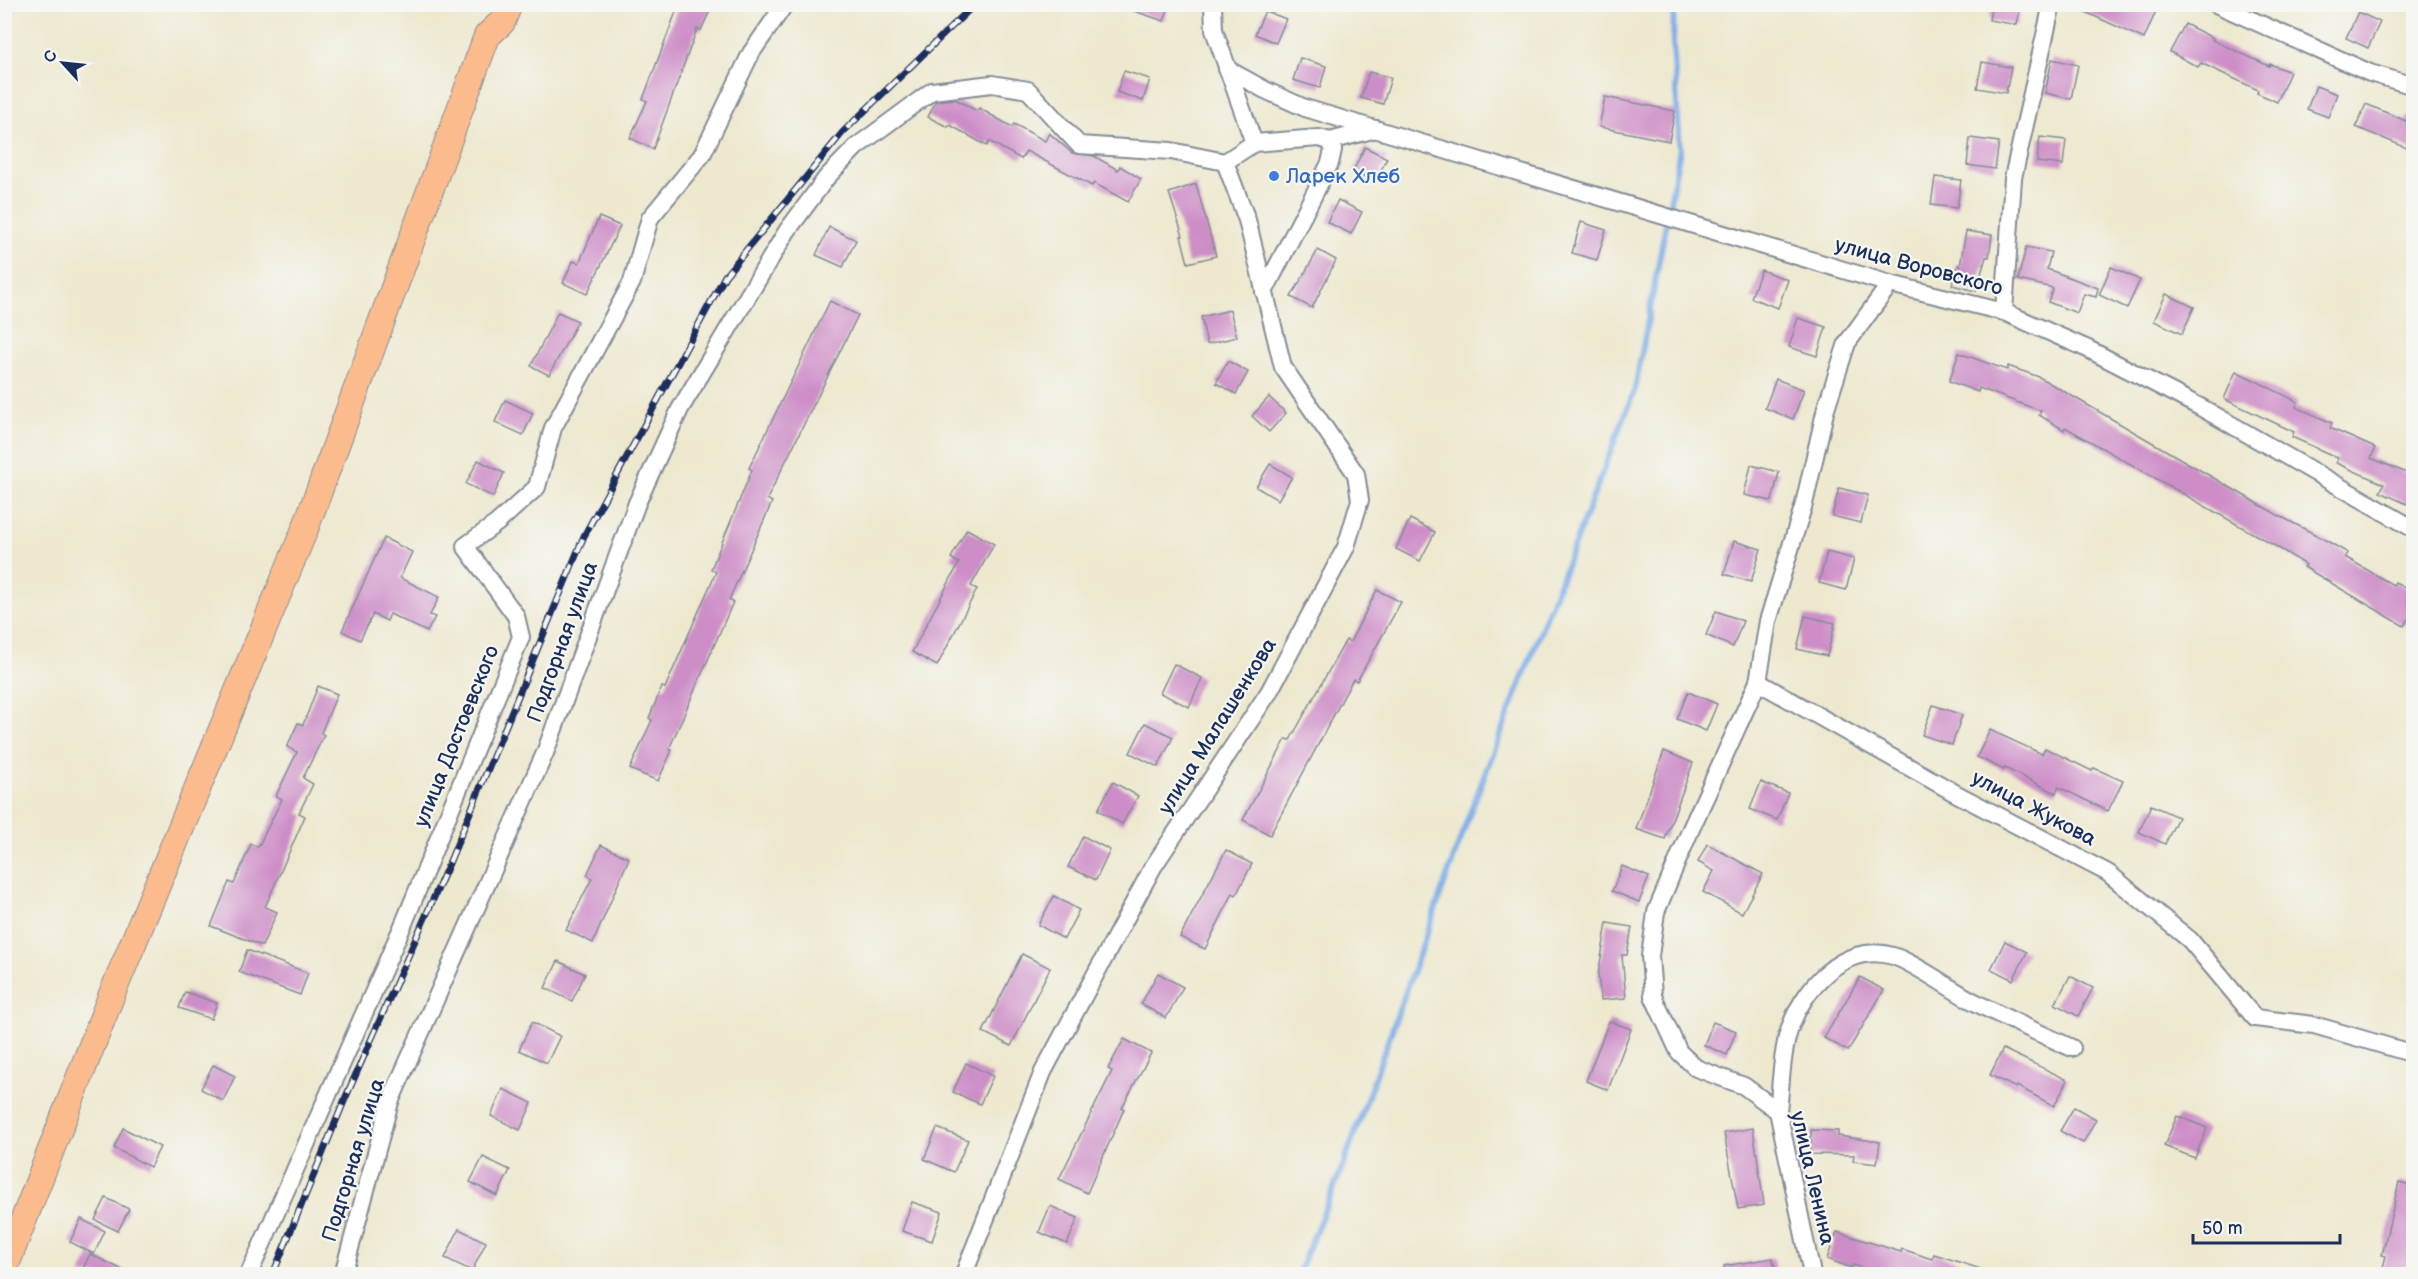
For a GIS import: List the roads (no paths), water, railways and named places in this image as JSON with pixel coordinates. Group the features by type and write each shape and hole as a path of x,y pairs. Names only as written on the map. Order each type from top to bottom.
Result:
{"main road":[{"path":"4,1270 112,994 305,529 487,36 502,22 509,4"}],"street":[{"name":"улица Достоевского","path":"249,1275 404,923 521,637 516,616 465,546 497,523 537,487 553,428 632,282 650,218 702,155 751,53 785,4"},
{"path":"1213,4 1214,30 1254,143"},
{"path":"2004,312 2013,178 2052,4"},
{"path":"2216,4 2370,73 2414,86"},
{"name":"улица Воровского","path":"1227,69 1305,108 1380,128 1890,284 2004,312 2088,349 2202,408 2414,529"},
{"name":"Подгорная улица","path":"343,1275 390,1102 545,753 638,503 680,409 788,231 827,177 856,147 932,91 992,84 1028,90 1079,145 1171,151 1225,162"},
{"path":"1225,162 1254,143 1319,138 1330,141 1380,128"},
{"path":"1264,292 1330,163 1333,150 1330,141"},
{"name":"улица Малашенкова","path":"964,1275 1043,1072 1154,867 1269,692 1346,547 1360,500 1356,474 1283,367 1247,220 1225,162"},
{"path":"1758,682 1768,621 1804,504 1826,408 1847,343 1890,284"},
{"name":"улица Жукова","path":"1758,682 1955,793 2108,873 2190,940 2255,1018 2314,1025 2414,1054"},
{"name":"улица Ленина","path":"1758,682 1656,912 1650,956 1653,996 1679,1052 1696,1068 1744,1086 1778,1111 1812,1275"},
{"path":"1778,1111 1788,1035 1801,1005 1820,979 1846,958 1864,954 1894,956 1971,1000 2072,1048"}],"waterway":[{"path":"1298,1274 1343,1166 1471,810 1635,389 1680,149 1673,44 1674,4"}],"railway":[{"path":"273,1274 345,1099 450,861 584,536 725,276 843,132 975,4"}],"place":[{"name":"Ларек Хлеб","path":"1274,176"}]}
